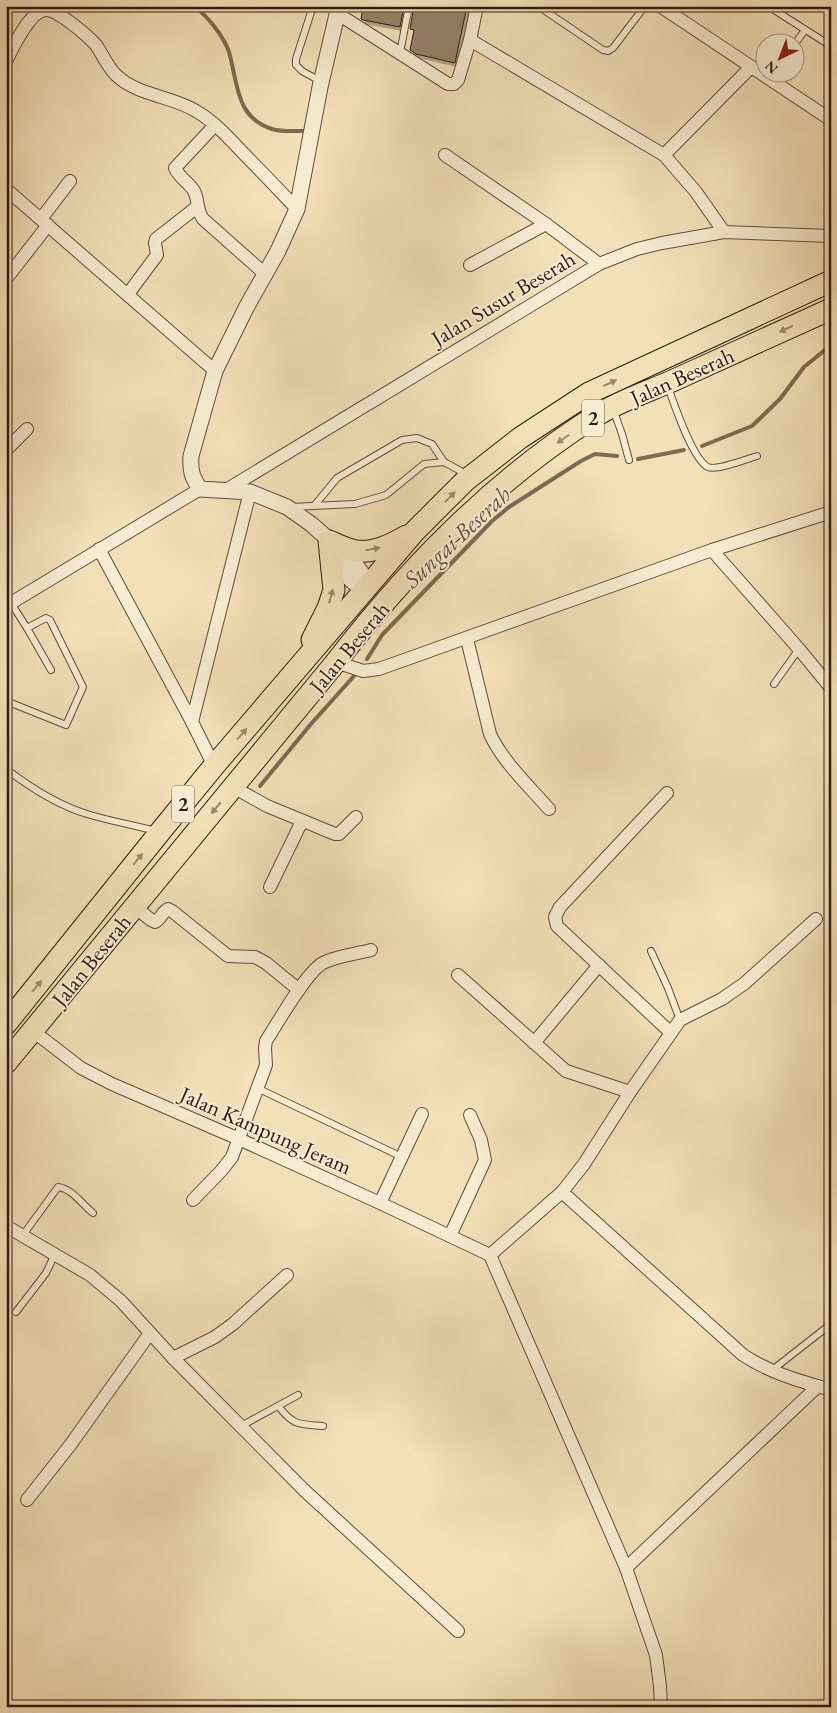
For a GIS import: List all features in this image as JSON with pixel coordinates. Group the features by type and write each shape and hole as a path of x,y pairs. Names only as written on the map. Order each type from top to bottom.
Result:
{"highway":[{"name":"Jalan Beserah","path":"8,1019 214,766 416,531 470,476 520,438 589,393 831,281"},
{"name":"Jalan Beserah","path":"6,1063 336,662 365,624 439,543 482,500 535,458 601,413 831,309"},
{"path":"296,672 328,608 334,590 329,541 352,550 365,551 382,548 416,531"},
{"path":"365,624 366,590 397,590"}],"street":[{"path":"200,489 192,478 191,456 216,371 246,308 278,251 296,208 339,10 400,55 448,84 454,84 458,80 470,40 477,6"},
{"path":"660,6 754,68"},
{"path":"6,61 20,35 33,17 41,11 52,11 78,29 95,45 115,75 122,80 136,88 183,104 215,125 296,208"},
{"path":"470,40 664,155 696,192 724,232"},
{"path":"664,155 751,67"},
{"path":"780,82 831,120"},
{"path":"215,125 175,168 181,178 194,191 197,207 203,219 264,274"},
{"path":"445,154 546,224 599,264"},
{"path":"6,279 70,181"},
{"path":"6,189 216,371"},
{"path":"128,294 157,255 156,239 197,207"},
{"path":"470,265 546,224"},
{"name":"Jalan Susur Beserah","path":"226,490 599,264 617,256 654,245 724,232 831,236"},
{"path":"6,450 27,429"},
{"path":"8,605 200,489 250,492 288,507 343,552 361,572 366,590"},
{"path":"192,722 250,492"},
{"path":"336,662 363,671 379,669 712,550 831,512"},
{"path":"99,549 214,766"},
{"path":"712,550 831,688"},
{"path":"467,639 494,744 549,809"},
{"path":"233,787 267,806 339,834 356,816"},
{"path":"667,793 560,907 555,917 557,926 671,1033"},
{"path":"270,887 302,821"},
{"path":"134,906 155,922 166,910 172,911 228,956 254,957 266,963 299,990"},
{"path":"661,1707 656,1655 626,1568 490,1255 562,1192 584,1164 630,1092 680,1020 722,999 746,983 816,920"},
{"path":"193,1200 232,1157 266,1064 266,1041 299,990 315,968 324,963 371,950"},
{"path":"534,1043 598,964"},
{"path":"458,976 566,1071 630,1092"},
{"name":"Jalan Kampung Jeram","path":"34,1031 82,1068 104,1080 239,1139 490,1255"},
{"path":"380,1203 422,1114"},
{"path":"450,1236 485,1160 481,1140 470,1115"},
{"path":"562,1192 743,1355 772,1371 831,1390"},
{"path":"6,1226 90,1275 121,1301 173,1358 305,1491 458,1631"},
{"path":"173,1358 215,1337 233,1324 287,1275"},
{"path":"27,1500 71,1444 150,1333"},
{"path":"626,1568 818,1386"}],"lane":[{"path":"312,6 296,65 302,72 322,82"},
{"path":"400,55 409,6"},
{"path":"538,6 603,50 608,51 613,48 645,6"},
{"path":"768,6 831,46"},
{"path":"666,383 692,448 700,460 708,467 715,468 757,456"},
{"path":"612,408 629,460"},
{"path":"314,506 337,478 402,440 417,438 432,444 444,462 470,476"},
{"path":"288,507 355,504 386,495 424,464 444,462"},
{"path":"8,605 27,628 52,670"},
{"path":"6,701 66,725 83,687 50,620 46,618 27,628"},
{"path":"774,684 799,649"},
{"path":"6,769 44,795 70,808 160,832"},
{"path":"652,951 680,1020"},
{"path":"256,1088 402,1157"},
{"path":"22,1235 58,1187 68,1191 93,1213"},
{"path":"16,1312 46,1273 55,1254"},
{"path":"772,1371 831,1324"},
{"path":"241,1426 298,1395"},
{"path":"279,1407 297,1424 322,1426"}],"building":[{"path":"363,6 404,6 400,27 361,19"},
{"path":"414,6 467,6 455,63 416,54 410,50 414,30 410,29"}],"waterway":[{"path":"194,6 205,15 223,39 229,52 240,98 251,116 260,124 272,129 303,131"},
{"name":"Sungai Beserah","path":"702,446 752,426 780,399 804,367 831,345"},
{"name":"Sungai Beserah","path":"638,459 684,450"},
{"name":"Sungai Beserah","path":"367,659 382,635 492,521 509,507 595,454 617,456"},
{"name":"Sungai Beserah","path":"260,786 311,724 354,676"}]}
